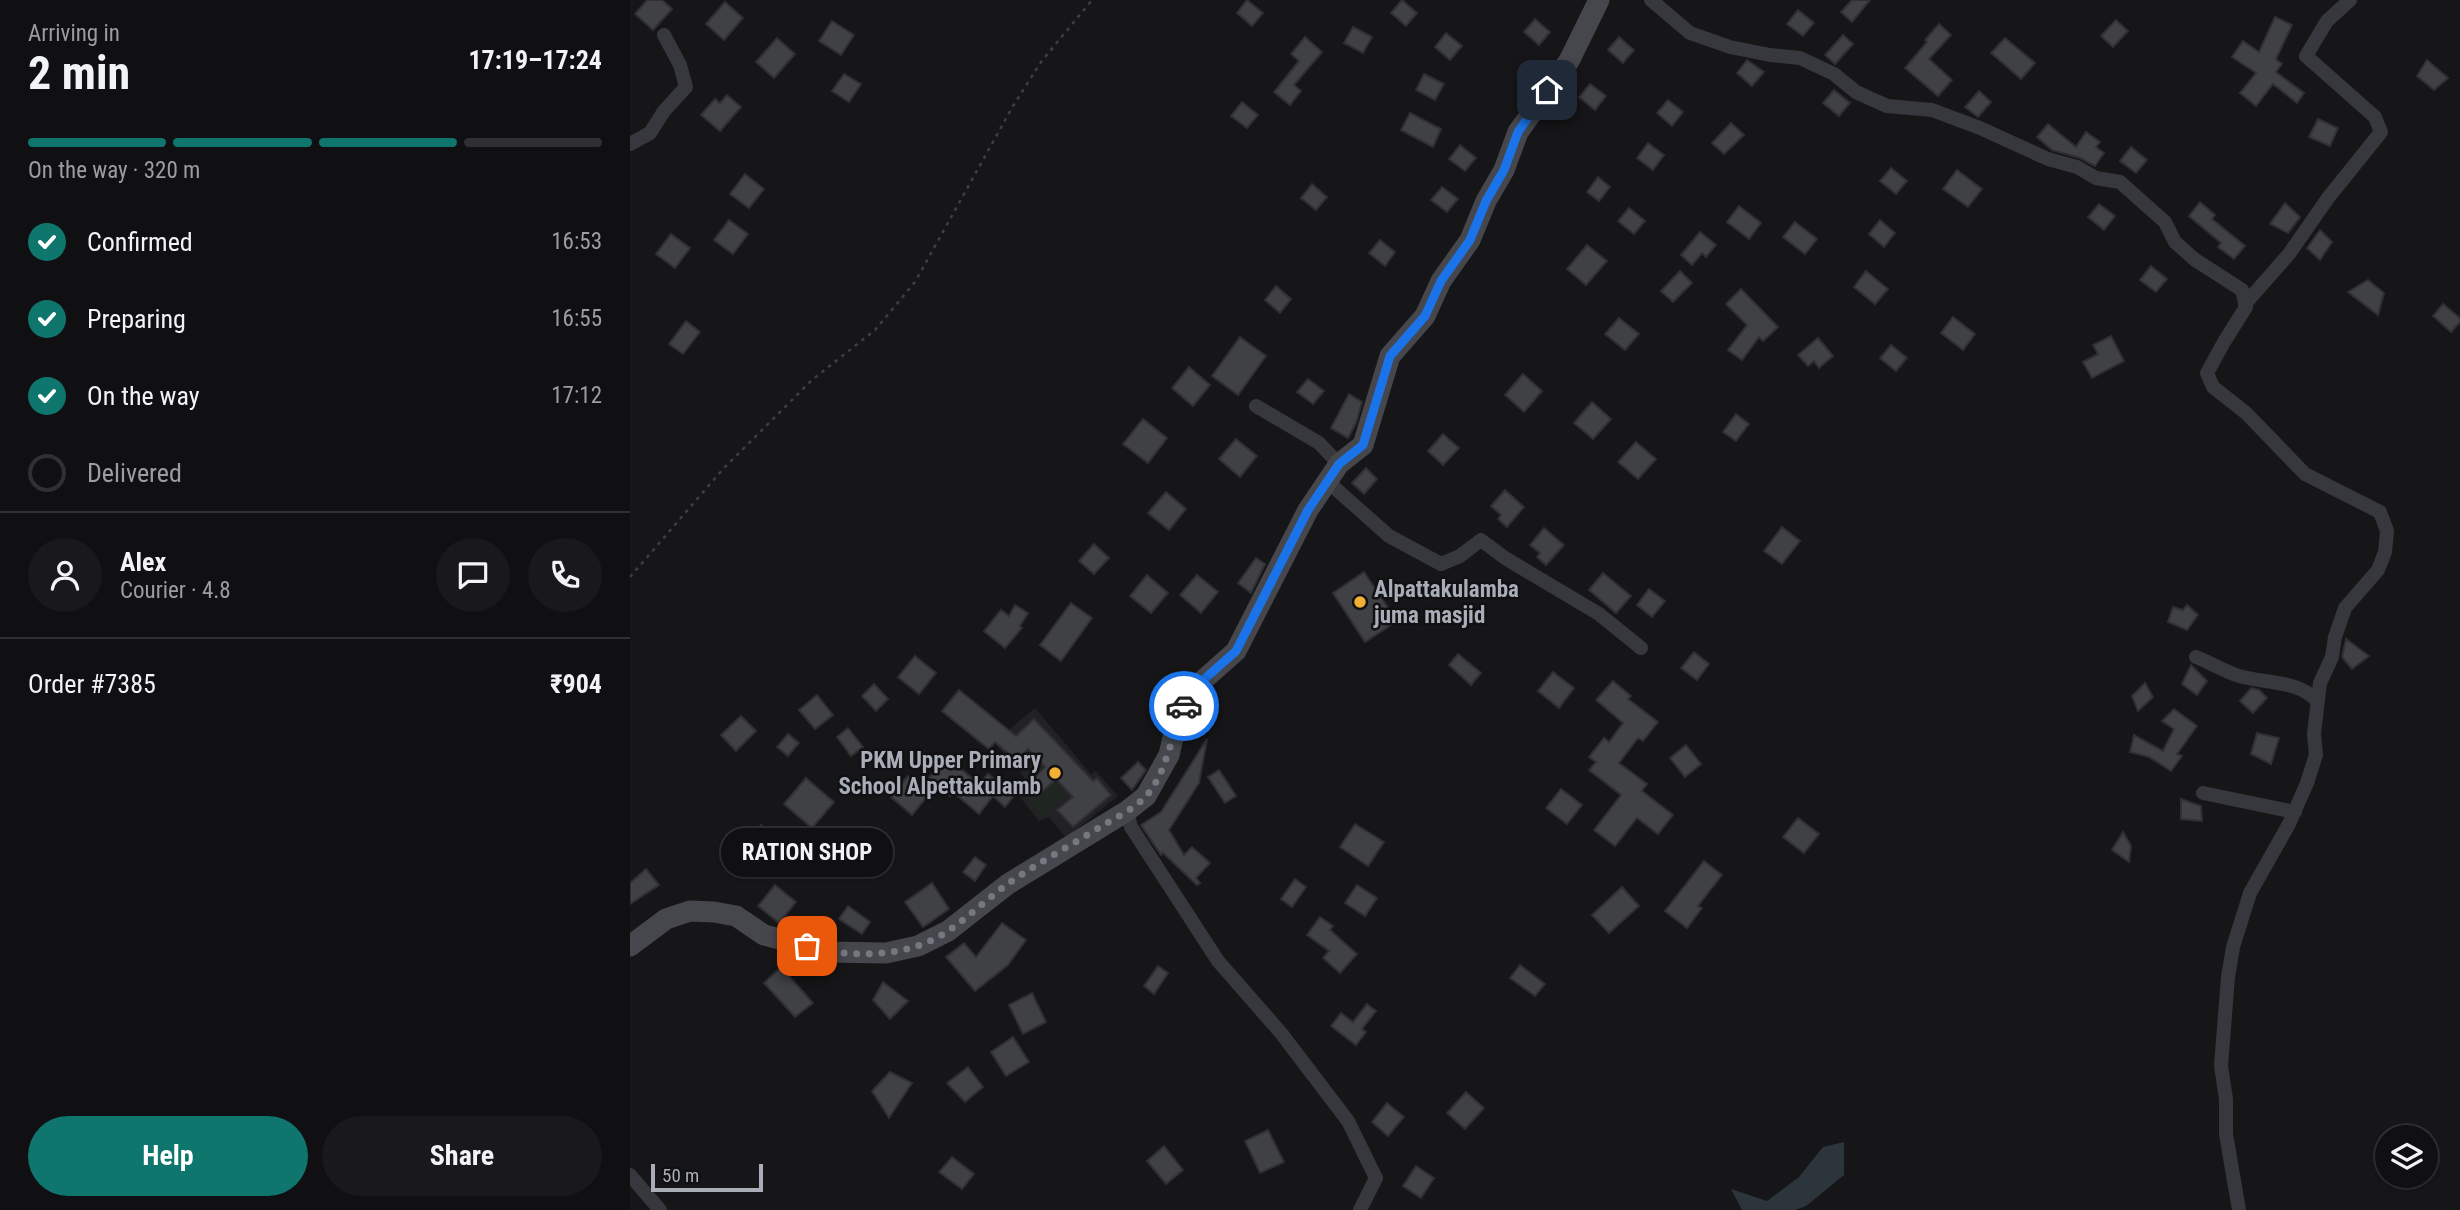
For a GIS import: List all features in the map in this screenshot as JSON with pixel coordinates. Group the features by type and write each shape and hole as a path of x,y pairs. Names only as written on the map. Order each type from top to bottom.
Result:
{"street":[{"path":"630,946 666,919 690,911 736,916 764,935 828,952 886,953 918,946 948,931 1008,884 1127,811 1146,796 1169,755 1176,725 1192,690 1236,651 1280,561 1333,472 1363,445 1390,356 1425,316 1441,281 1470,240 1486,201 1504,170 1518,132 1569,61 1599,0"},
{"path":"1651,0 1690,33 1730,47 1800,58 1833,74 1856,92 1887,106 1931,110 1980,128 2048,159 2077,167 2096,178 2120,182 2165,222 2175,242 2194,259 2242,290 2246,307 2207,373 2213,387 2246,413 2305,474 2380,512 2388,531 2385,552 2378,570 2346,608 2335,637 2332,657 2320,682 2314,734 2316,755 2307,783 2295,812 2250,893 2233,947 2221,1066 2226,1099 2226,1134 2239,1210"},
{"path":"2245,304 2282,263 2328,198 2381,132 2375,117 2306,56 2327,21 2350,0"},
{"path":"630,144 650,133 664,111 686,87 680,65 664,35"},
{"path":"1256,406 1319,443 1333,472 1389,536 1441,564 1460,556 1481,540 1505,558 1599,614 1641,649"},
{"path":"2196,657 2236,675 2309,691 2317,701"},
{"path":"2203,793 2295,812"},
{"path":"1127,811 1131,827 1218,961 1282,1032 1348,1121 1376,1178 1360,1210"},
{"path":"630,1175 660,1210"}],"path":[{"path":"630,577 723,469 812,380 875,330 915,282 1013,106 1041,62 1091,0"}],"shaded area":[{"name":"PKM Upper Primary School Alpettakulamb","path":"1035,708 1091,774 1096,771 1118,796 1066,838 1049,817 1039,821 1015,791 1024,777 994,742"},
{"path":"1029,755 1067,796 1042,816 1023,791 1033,777 1020,763"},
{"path":"1844,1142 1844,1175 1806,1206 1795,1210 1742,1210 1731,1189 1767,1201 1799,1177 1823,1147"}],"building":[{"path":"647,0 662,0 672,9 653,30 635,14"},
{"path":"1247,0 1263,13 1252,26 1237,13"},
{"path":"1402,0 1417,13 1406,26 1391,13"},
{"path":"1852,0 1870,0 1852,22 1841,12"},
{"path":"725,2 743,18 724,40 706,24"},
{"path":"1798,10 1814,23 1803,36 1787,24"},
{"path":"2275,17 2292,25 2276,59 2282,64 2276,72 2304,93 2297,103 2273,84 2256,106 2240,93 2256,73 2232,57 2243,41 2259,52"},
{"path":"1535,19 1550,32 1539,45 1524,32"},
{"path":"2116,20 2128,31 2113,47 2101,36"},
{"path":"832,21 854,35 841,55 819,41"},
{"path":"1939,24 1951,35 1929,59 1952,80 1938,96 1905,68"},
{"path":"1353,27 1372,37 1363,53 1344,43"},
{"path":"1446,33 1462,46 1450,60 1435,47"},
{"path":"1843,35 1853,44 1835,64 1825,55"},
{"path":"1305,37 1322,52 1294,85 1301,91 1290,105 1274,92 1299,61 1291,54"},
{"path":"1619,37 1634,50 1623,63 1608,50"},
{"path":"777,38 795,54 774,78 756,62"},
{"path":"2005,38 2035,63 2021,79 1991,53"},
{"path":"1747,60 1764,72 1752,86 1737,73"},
{"path":"2427,60 2448,78 2434,90 2417,76"},
{"path":"844,74 861,84 849,102 832,91"},
{"path":"1424,74 1444,84 1435,100 1416,90"},
{"path":"1590,84 1606,96 1595,110 1579,97"},
{"path":"1834,90 1850,103 1839,116 1823,103"},
{"path":"1979,91 1991,102 1978,117 1965,107"},
{"path":"727,95 741,107 720,131 701,115 715,99 720,103"},
{"path":"1668,100 1683,112 1672,126 1657,113"},
{"path":"1242,102 1258,115 1247,128 1231,116"},
{"path":"1410,113 1441,129 1433,147 1401,130"},
{"path":"2318,119 2338,128 2330,146 2309,137"},
{"path":"1731,123 1744,135 1724,154 1712,143"},
{"path":"2048,124 2076,147 2086,132 2100,142 2096,147 2104,153 2095,166 2080,158 2052,150 2037,137"},
{"path":"1648,143 1664,155 1653,170 1637,158"},
{"path":"1460,145 1476,158 1465,171 1449,159"},
{"path":"2131,147 2147,160 2136,173 2120,161"},
{"path":"1891,168 1907,181 1896,194 1880,181"},
{"path":"1957,170 1982,189 1968,207 1943,189"},
{"path":"745,174 764,189 749,208 730,194"},
{"path":"1598,177 1610,187 1599,201 1587,192"},
{"path":"1312,184 1327,197 1316,210 1301,198"},
{"path":"1442,187 1458,199 1447,212 1431,200"},
{"path":"2200,202 2215,215 2212,219 2245,246 2234,259 2218,247 2221,243 2189,216"},
{"path":"2285,203 2300,217 2288,233 2270,224"},
{"path":"2099,204 2115,216 2104,230 2088,217"},
{"path":"1739,206 1761,223 1749,239 1727,222"},
{"path":"1629,208 1645,221 1634,234 1618,221"},
{"path":"729,220 748,234 733,254 714,240"},
{"path":"1880,220 1895,233 1884,247 1869,234"},
{"path":"1795,222 1817,239 1805,254 1783,237"},
{"path":"2320,230 2332,242 2320,260 2307,248"},
{"path":"1700,232 1716,245 1706,257 1702,253 1692,265 1681,255"},
{"path":"671,234 690,248 675,268 656,254"},
{"path":"1380,240 1395,252 1385,266 1369,253"},
{"path":"1587,245 1607,261 1586,285 1567,269"},
{"path":"2151,266 2167,279 2156,292 2140,280"},
{"path":"1680,271 1692,283 1673,302 1661,291"},
{"path":"1866,271 1888,289 1875,304 1854,287"},
{"path":"2368,280 2384,293 2378,315 2348,292"},
{"path":"1276,286 1291,299 1280,313 1265,300"},
{"path":"1741,289 1778,327 1763,341 1759,337 1742,360 1728,350 1747,325 1726,304"},
{"path":"2443,304 2460,318 2460,322 2451,332 2433,316"},
{"path":"1953,317 1975,334 1963,350 1941,333"},
{"path":"1619,318 1639,334 1625,350 1605,334"},
{"path":"686,321 700,332 683,354 669,344"},
{"path":"2111,336 2124,361 2092,378 2083,362 2098,354 2093,345"},
{"path":"1240,337 1266,356 1238,395 1212,376"},
{"path":"1818,338 1833,356 1819,368 1814,361 1808,366 1798,355"},
{"path":"1891,345 1907,358 1896,371 1880,358"},
{"path":"1189,367 1210,385 1193,406 1172,388"},
{"path":"1523,374 1542,391 1524,412 1505,395"},
{"path":"1308,379 1324,391 1313,404 1297,392"},
{"path":"1349,394 1362,402 1348,438 1331,428"},
{"path":"1592,402 1611,419 1593,439 1574,423"},
{"path":"1736,414 1749,424 1736,441 1723,432"},
{"path":"1143,419 1167,438 1148,463 1123,444"},
{"path":"1443,434 1459,448 1443,465 1428,451"},
{"path":"1236,439 1257,456 1240,477 1219,459"},
{"path":"1636,442 1656,459 1638,479 1618,462"},
{"path":"1366,468 1377,479 1364,494 1352,483"},
{"path":"1505,490 1524,507 1507,527 1498,519 1501,515 1491,506"},
{"path":"1166,492 1186,509 1169,530 1148,513"},
{"path":"1782,527 1800,541 1782,564 1764,551"},
{"path":"1544,528 1564,545 1546,565 1537,557 1540,553 1530,545"},
{"path":"1094,544 1109,558 1094,574 1079,561"},
{"path":"1256,558 1265,564 1251,593 1238,583"},
{"path":"1364,572 1397,621 1365,642 1333,593"},
{"path":"1603,573 1631,596 1616,613 1589,590"},
{"path":"1147,575 1168,593 1151,613 1130,596"},
{"path":"1197,575 1218,592 1201,613 1180,595"},
{"path":"1649,589 1665,601 1652,617 1637,605"},
{"path":"1071,603 1092,618 1061,661 1040,645"},
{"path":"1015,605 1028,613 1020,626 1022,628 1005,648 984,631 1001,610 1009,616"},
{"path":"2187,605 2198,615 2187,630 2168,622 2173,607 2183,610"},
{"path":"2346,639 2369,656 2352,669 2342,657"},
{"path":"1694,652 1709,664 1697,680 1681,668"},
{"path":"1458,654 1481,673 1471,685 1449,665"},
{"path":"915,656 936,673 919,694 898,677"},
{"path":"2191,665 2207,681 2197,695 2182,684"},
{"path":"1553,672 1574,688 1559,708 1538,691"},
{"path":"1613,681 1631,696 1628,699 1658,722 1643,741 1638,738 1619,763 1647,784 1642,791 1673,815 1658,834 1637,818 1615,846 1594,830 1621,795 1589,770 1596,762 1589,757 1604,738 1609,742 1623,723 1596,700"},
{"path":"2145,683 2153,697 2138,711 2132,696"},
{"path":"874,684 888,699 876,711 862,696"},
{"path":"2251,688 2259,690 2267,698 2253,713 2240,701"},
{"path":"959,690 1016,736 1034,719 1093,781 1097,778 1111,795 1073,827 1057,810 1073,797 1056,779 1043,791 1038,791 1030,782 1045,767 1028,749 1017,761 995,742 989,749 942,711"},
{"path":"817,695 833,715 815,729 799,710"},
{"path":"2174,709 2197,726 2177,754 2182,756 2171,771 2149,757 2130,752 2134,735 2163,751 2174,729 2162,721"},
{"path":"741,716 756,731 736,751 721,735"},
{"path":"848,728 863,747 851,756 837,737"},
{"path":"2257,733 2279,738 2271,764 2251,754"},
{"path":"788,734 799,743 788,756 777,747"},
{"path":"1207,739 1199,783 1169,830 1184,855 1192,847 1210,863 1196,878 1200,883 1197,885 1163,853 1161,855 1141,825 1161,812"},
{"path":"1686,745 1701,764 1685,777 1670,758"},
{"path":"947,757 979,784 988,774 1014,796 1005,807 993,796 979,814 953,792 950,796 929,778"},
{"path":"1138,762 1146,770 1132,790 1121,778"},
{"path":"1219,770 1236,796 1225,803 1208,777"},
{"path":"908,776 929,794 912,815 891,797"},
{"path":"806,778 834,802 812,828 784,804"},
{"path":"1561,789 1582,805 1567,824 1546,808"},
{"path":"2181,799 2201,806 2202,821 2181,819"},
{"path":"1798,818 1819,834 1804,853 1783,837"},
{"path":"1355,824 1384,842 1368,866 1340,847"},
{"path":"761,825 782,843 765,864 744,846"},
{"path":"2123,832 2131,846 2129,862 2112,850"},
{"path":"825,838 850,856 834,878 809,860"},
{"path":"975,857 986,865 975,881 963,872"},
{"path":"1704,861 1722,875 1698,906 1702,908 1687,928 1665,911"},
{"path":"646,869 659,885 630,904 630,883"},
{"path":"1295,879 1306,887 1292,907 1281,899"},
{"path":"932,883 949,909 923,927 905,902"},
{"path":"775,885 796,902 779,923 758,906"},
{"path":"1357,885 1377,898 1365,916 1345,903"},
{"path":"1622,887 1639,906 1609,933 1592,915"},
{"path":"848,906 870,922 862,934 839,919"},
{"path":"1320,917 1333,926 1330,930 1357,954 1340,973 1323,958 1329,951 1307,935"},
{"path":"1002,923 1026,940 1008,965 975,991 946,957 964,943 976,957"},
{"path":"1520,965 1545,984 1535,996 1510,978"},
{"path":"1158,966 1168,973 1154,994 1144,986"},
{"path":"781,967 813,1003 795,1017 764,983"},
{"path":"883,982 908,1001 890,1019 873,1000"},
{"path":"1032,993 1046,1022 1023,1034 1009,1005"},
{"path":"1367,1004 1376,1011 1362,1029 1366,1032 1356,1045 1331,1026 1341,1013 1353,1022"},
{"path":"1013,1037 1029,1062 1006,1076 991,1052"},
{"path":"968,1067 983,1087 965,1102 947,1083"},
{"path":"890,1072 912,1083 889,1118 872,1091"},
{"path":"1466,1092 1484,1108 1465,1129 1447,1113"},
{"path":"1387,1103 1404,1117 1388,1136 1372,1122"},
{"path":"1268,1130 1284,1162 1260,1173 1245,1141"},
{"path":"1164,1146 1183,1170 1166,1184 1147,1161"},
{"path":"952,1157 974,1174 962,1189 939,1172"},
{"path":"1416,1166 1434,1178 1421,1198 1403,1186"}],"way so far":[{"path":"807,946 828,952 886,953 918,946 948,931 1008,884 1127,811 1146,796 1169,755 1184,706"}],"place":[{"name":"Alpattakulamba juma masjid","path":"1360,602"},
{"name":"PKM Upper Primary School Alpettakulamb","path":"1055,773"},
{"name":"RATION SHOP","path":"807,946"}],"route":[{"path":"1184,706 1192,690 1236,651 1308,510 1339,464 1363,445 1390,356 1425,316 1441,281 1470,240 1486,201 1504,170 1518,132 1547,90"}]}
